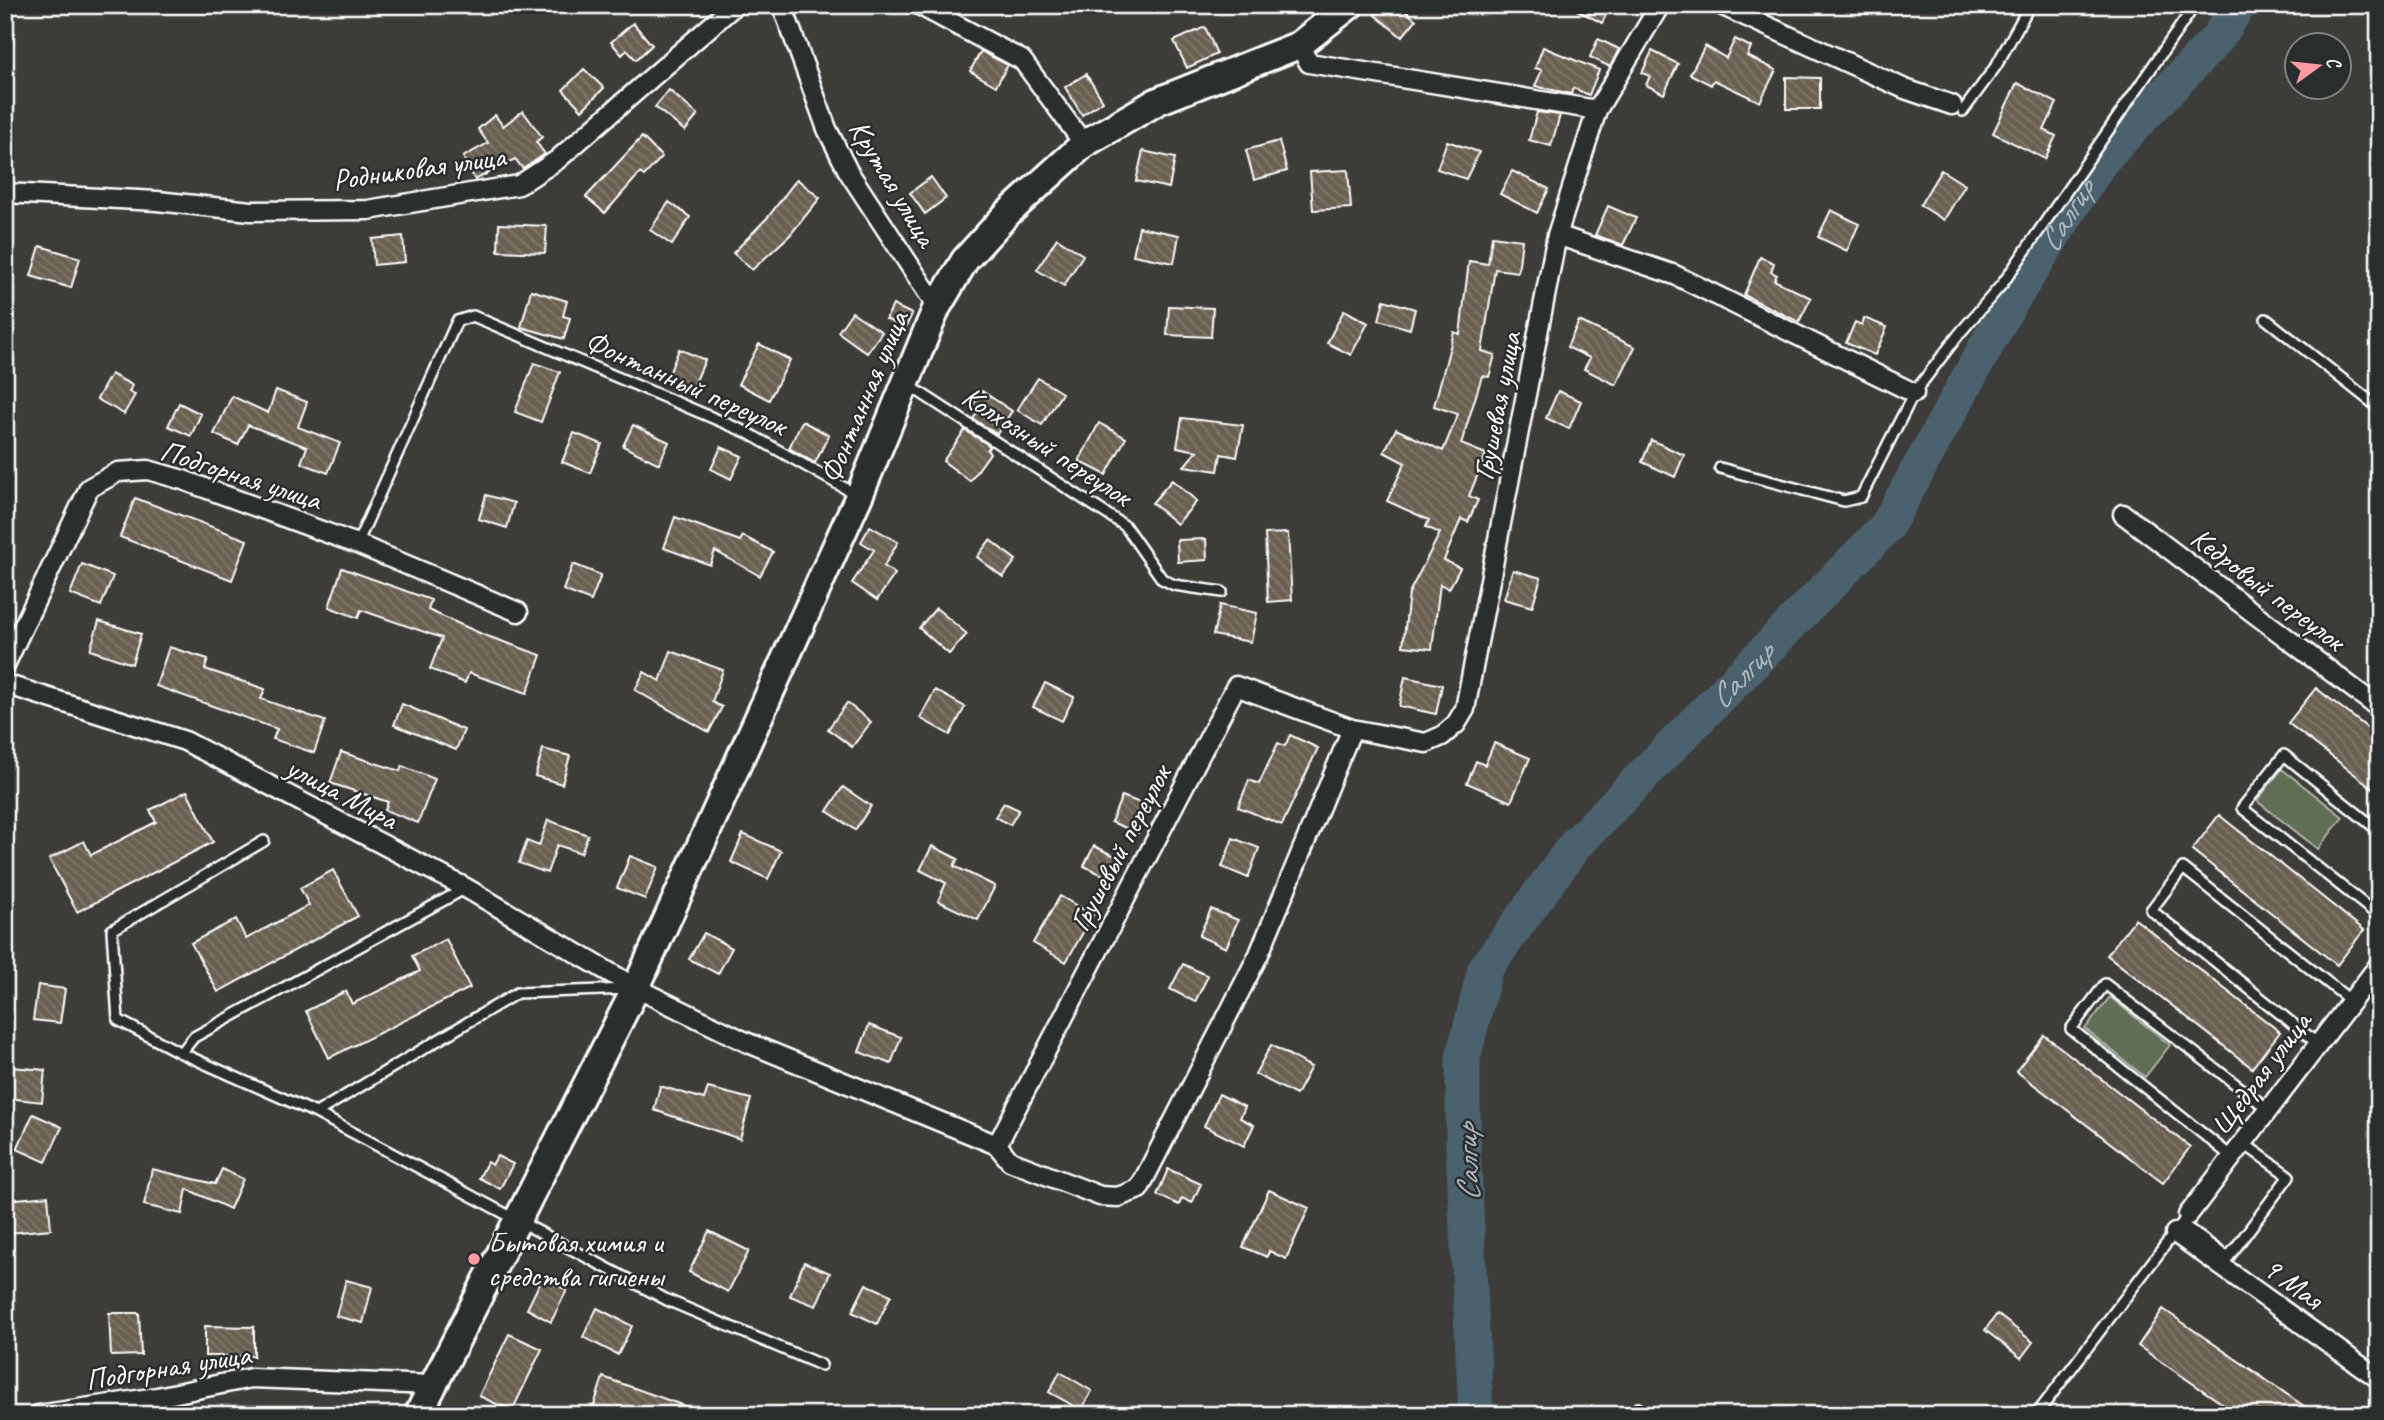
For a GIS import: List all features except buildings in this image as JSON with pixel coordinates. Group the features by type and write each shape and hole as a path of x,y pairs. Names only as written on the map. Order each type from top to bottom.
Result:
{"main road":[{"name":"Фонтанная улица","path":"418,1415 636,988 859,496 937,307 965,260 998,224 1084,145 1158,101 1299,45 1349,5"}],"street":[{"name":"Родниковая улица","path":"5,193 157,201 251,211 368,210 519,185 557,160 735,5"},
{"name":"Крутая улица","path":"782,5 827,129 848,171 937,307"},
{"path":"919,5 1022,60 1084,145"},
{"name":"Грушевая улица","path":"1352,729 1426,743 1442,736 1456,724 1465,709 1557,235 1597,110 1660,5"},
{"path":"1721,5 1905,89 1958,108"},
{"path":"1299,45 1309,63 1597,110"},
{"path":"1557,235 1675,275 1914,393"},
{"name":"Подгорная улица","path":"5,665 89,488 118,472 148,470 183,480 358,544 518,612"},
{"name":"Кедровый переулок","path":"2123,514 2379,708"},
{"name":"улица Мира","path":"5,684 185,741 466,888 636,988 746,1042 997,1145 1010,1161 1100,1196 1118,1197 1139,1189 1259,954 1352,729"},
{"name":"Грушевый переулок","path":"997,1145 1236,686 1352,729"},
{"name":"Щедрая улица","path":"2182,1224 2379,965"},
{"name":"9 Мая","path":"2182,1224 2379,1379"},
{"name":"Подгорная улица","path":"38,1415 157,1397 251,1378 433,1385"}],"lane":[{"path":"1970,119 1958,108 1996,66 2030,5"},
{"path":"1720,468 1844,500 1861,497 1914,393 2003,283 2195,5"},
{"name":"Фонтанный переулок","path":"358,544 457,321 473,316 746,432 859,496"},
{"path":"2266,319 2379,408"},
{"name":"Колхозный переулок","path":"907,383 1125,526 1162,579 1174,584 1222,592"},
{"path":"2379,831 2284,755 2242,808 2379,916"},
{"path":"264,841 112,930 118,1020 181,1053 316,1114 667,1300 821,1366"},
{"path":"2318,1044 2151,910 2183,868 2351,1001"},
{"path":"181,1053 194,1037 466,888"},
{"path":"2036,1415 2182,1224 2228,1258 2289,1176 2238,1150 2071,1029 2105,984 2268,1109"},
{"path":"316,1114 517,993 636,988"}],"green space":[{"path":"2282,769 2343,817 2318,849 2257,801"},
{"path":"2110,997 2170,1045 2145,1077 2085,1029"}],"waterway":[{"name":"Салгир","path":"1476,1415 1463,1146 1463,1058 1485,969 1575,845 1887,526 2006,310 2100,162 2216,40 2239,5"}],"place":[{"name":"Бытовая химия и средства гигиены","path":"474,1259"}]}
